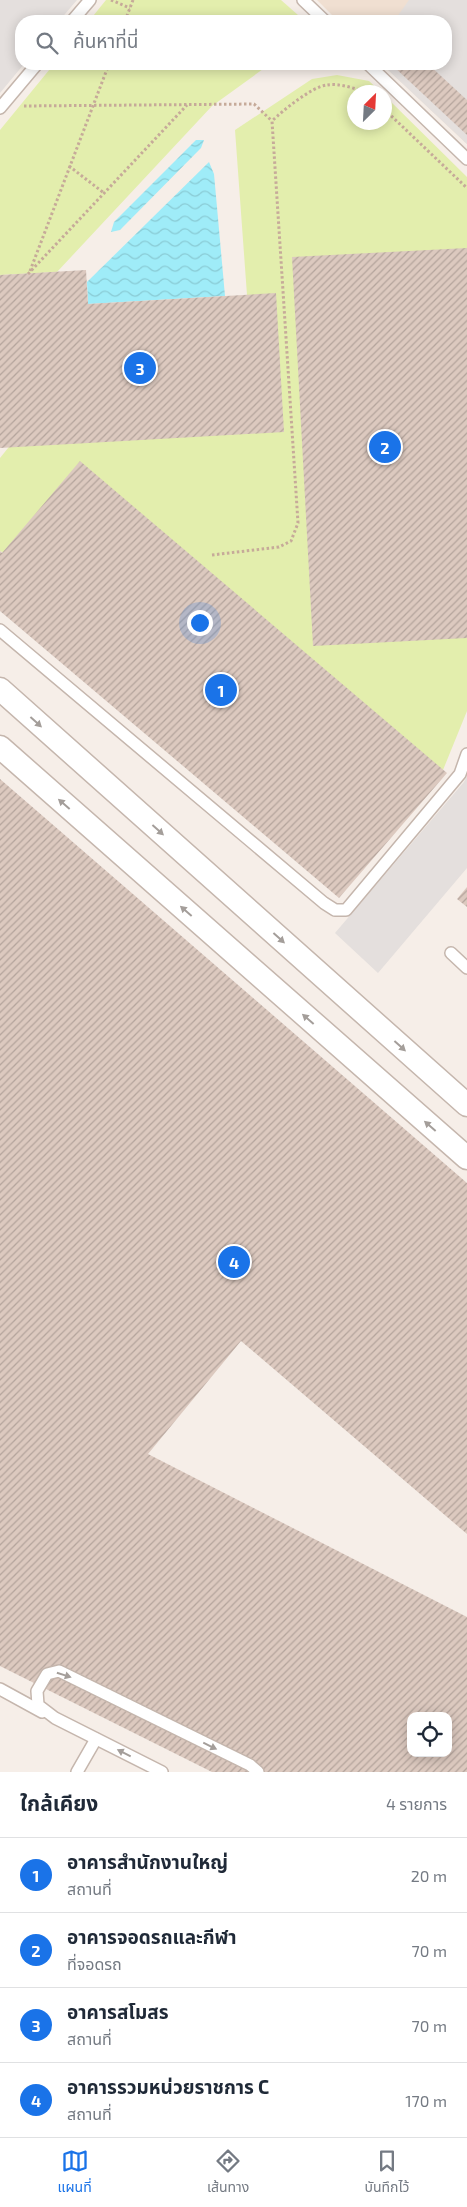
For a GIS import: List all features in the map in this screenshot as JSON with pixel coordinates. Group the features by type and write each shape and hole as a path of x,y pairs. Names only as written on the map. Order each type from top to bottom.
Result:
{"street":[{"path":"0,689 467,1105"},
{"path":"0,747 467,1158"}],"lane":[{"path":"77,15 90,0"},
{"path":"303,0 319,15"},
{"path":"0,107 32,70"},
{"path":"374,70 467,159"},
{"path":"0,630 316,897 335,910 346,910 460,774 467,754"},
{"path":"452,953 467,968"},
{"path":"55,1718 38,1705 37,1691 47,1674 59,1671 250,1766 258,1772"},
{"path":"0,1689 155,1770"},
{"path":"77,1772 96,1738"}],"path":[{"path":"111,0 130,8"},
{"path":"127,15 133,0"},
{"path":"107,70 28,274 187,105"},
{"path":"272,121 290,104 326,84 347,88"},
{"path":"0,107 254,104 272,121 298,524 291,541 279,547 212,555"},
{"path":"392,117 467,188"},
{"path":"70,166 104,193"}],"shaded area":[{"path":"0,0 77,0 64,15 15,15 15,70 19,70 0,93"},
{"path":"317,0 467,0 467,144 388,70 452,70 452,15 332,15"},
{"path":"409,0 467,0 467,144 388,70 452,70 452,15 398,15"},
{"path":"467,776 467,868 378,973 335,933 464,782"}],"green space":[{"path":"106,0 281,0 298,15 94,15"},
{"path":"49,70 262,70 212,106 57,272 0,275 0,130"},
{"path":"337,75 369,81 373,85 347,85 347,130 392,130 392,103 467,177 467,711 443,770 0,551 0,458 37,412 247,295 235,130 312,79"}],"water":[{"path":"196,140 204,140 201,148 120,230 111,232 114,222"},
{"path":"209,162 214,174 225,296 88,304 87,282"}],"building":[{"path":"397,70 434,70 467,100 467,135"},
{"path":"467,248 467,638 313,646 292,257"},
{"path":"86,270 88,304 276,293 284,432 0,448 0,275"},
{"path":"80,461 447,773 339,898 0,611 0,551 2,553"},
{"path":"0,779 467,1183 467,1534 241,1341 148,1454 467,1617 467,1772 212,1772 0,1666"},
{"path":"467,887 467,907 457,899"}],"place":[{"name":"อาคารสโมสร","path":"140,368"},
{"name":"อาคารจอดรถและกีฬา","path":"385,447"},
{"name":"อาคารสำนักงานใหญ่","path":"221,690"},
{"name":"อาคารรวมหน่วยราชการ C","path":"234,1262"}]}
